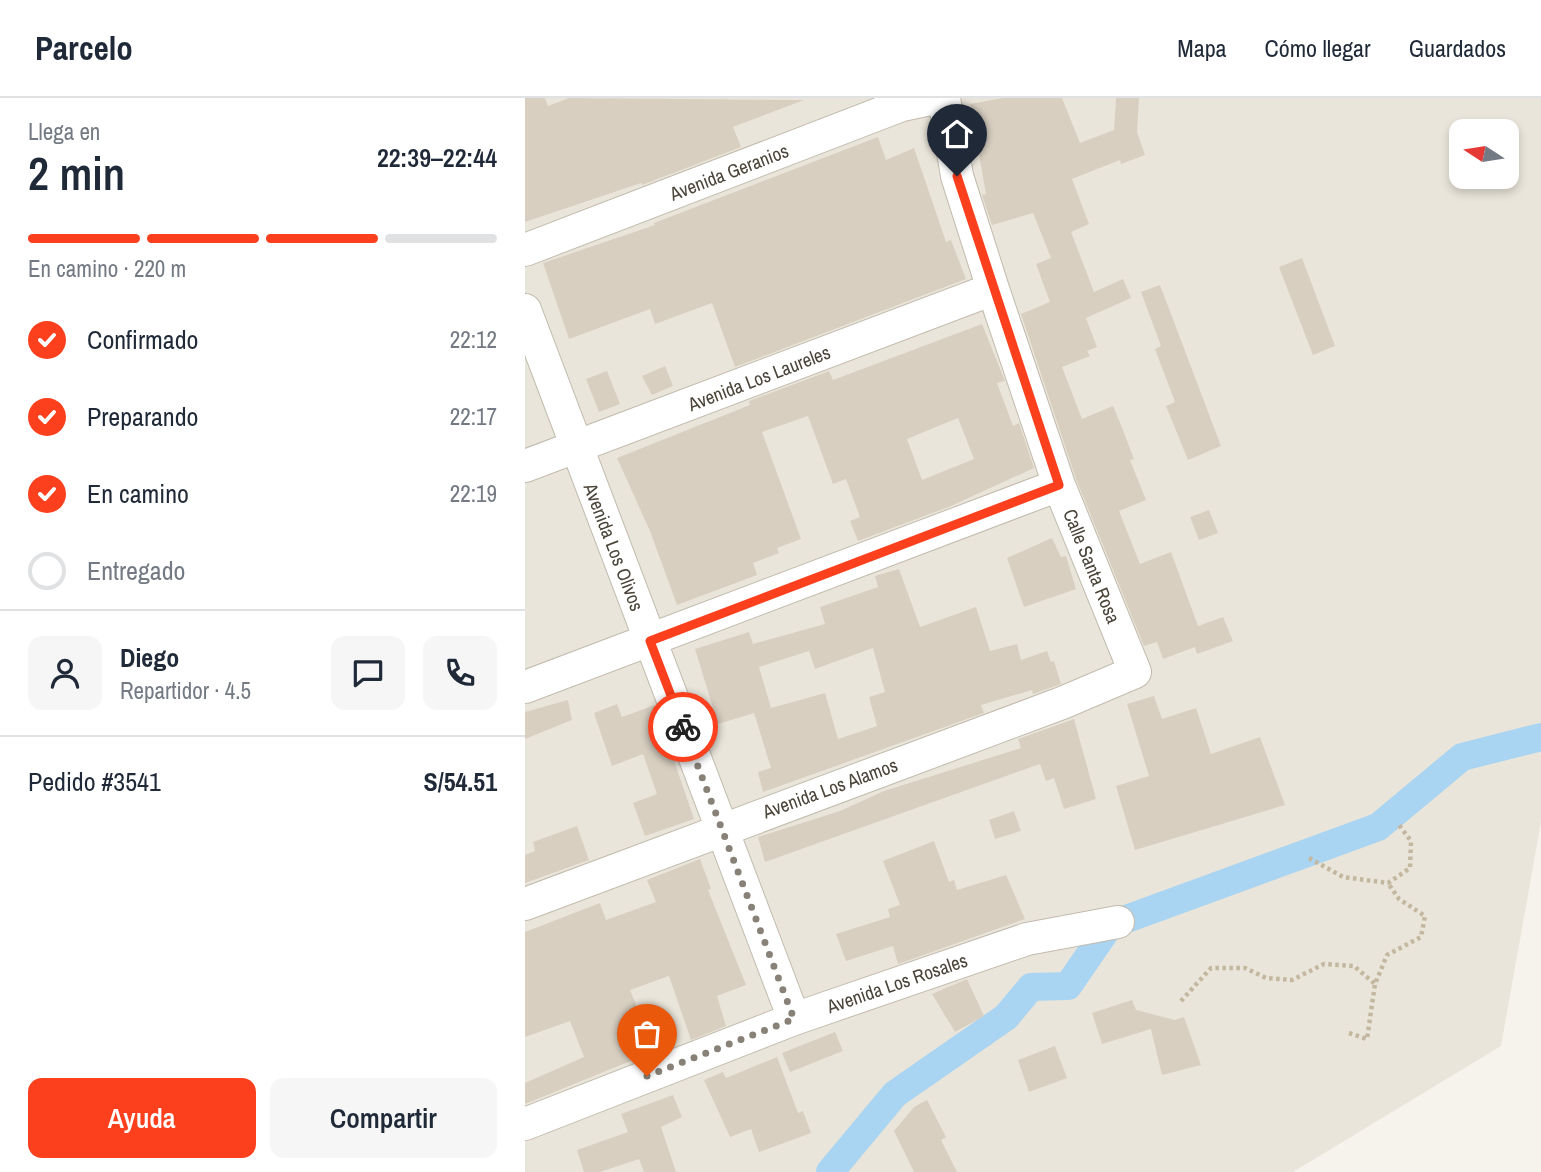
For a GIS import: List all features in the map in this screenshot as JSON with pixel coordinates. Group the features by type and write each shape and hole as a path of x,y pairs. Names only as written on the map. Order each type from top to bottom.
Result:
{"street":[{"name":"Avenida Geranios","path":"525,250 902,105 935,98"},
{"name":"Calle Santa Rosa","path":"944,98 957,176 993,289 1059,485 1135,672"},
{"name":"Avenida Los Laureles","path":"525,466 993,289"},
{"name":"Avenida Los Olivos","path":"525,310 794,1019"},
{"path":"525,687 1059,485"},
{"name":"Avenida Los Alamos","path":"525,904 721,828 1062,703 1135,672"},
{"name":"Avenida Los Rosales","path":"525,1124 794,1019 1027,939 1118,922"}],"path":[{"path":"1309,858 1343,877 1388,883 1410,868 1411,841 1399,825"},
{"path":"1349,1033 1367,1039 1375,984 1387,955 1421,937 1425,916 1399,899 1388,883"},
{"path":"1181,1001 1211,968 1245,968 1266,978 1292,980 1324,964 1354,966 1375,984"}],"shaded area":[{"path":"525,98 1541,98 1541,822 1501,1046 1293,1172 525,1172"}],"building":[{"path":"525,98 545,98 548,106 569,98 804,100 733,127 741,147 642,185 641,183 525,222"},
{"path":"1003,98 1062,98 1080,143 1114,130 1116,98 1139,98 1137,132 1145,155 1121,164 1120,160 1072,179 1089,224 1071,232 1094,292 1123,279 1131,298 1086,318 1097,347 1087,351 1090,356 1062,367 1082,419 1113,406 1121,425 1134,459 1130,460 1146,500 1119,511 1140,564 1171,552 1198,626 1223,617 1233,641 1197,654 1195,647 1163,659 1157,642 1144,646 1076,479 1021,314 1050,302 1036,264 1051,258 1033,213 992,225 982,195 986,194 970,104"},
{"path":"878,137 886,160 914,148 946,242 951,240 966,279 735,367 712,303 655,324 650,309 569,339 543,263 655,225 654,223"},
{"path":"1302,258 1335,346 1313,355 1279,267"},
{"path":"1160,285 1221,446 1188,460 1166,406 1175,402 1155,349 1161,346 1141,292"},
{"path":"982,324 1005,381 997,383 1013,426 1019,423 1034,468 951,506 858,541 850,521 860,517 846,479 833,484 808,416 762,432 801,539 777,548 779,553 753,563 757,575 677,605 650,531 617,458 750,405 749,401 829,371 833,380","holes":["958,418 974,459 922,480 907,439"]},
{"path":"665,366 673,386 652,395 642,376"},
{"path":"607,371 620,404 599,412 586,379"},
{"path":"1209,510 1218,533 1199,540 1190,517"},
{"path":"1052,538 1061,557 1066,556 1076,589 1024,607 1007,558"},
{"path":"899,569 920,627 976,607 990,651 1017,644 1021,660 1047,651 1051,662 1054,661 1061,684 1033,694 1032,690 981,705 984,713 763,792 758,772 771,768 754,713 718,724 695,649 749,632 753,644 825,624 820,607 878,587 875,576","holes":["873,648 885,692 869,697 877,726 838,739 825,693 764,710 771,708 759,667 809,651 815,669"]},
{"path":"1154,696 1162,719 1196,708 1211,754 1260,737 1285,805 1135,850 1116,786 1149,776 1127,704"},
{"path":"568,700 572,720 525,739 525,712"},
{"path":"617,704 622,717 655,705 694,819 645,836 633,803 657,794 643,754 612,766 594,713"},
{"path":"1074,719 1096,799 1064,809 1054,778 1046,781 1040,764 765,862 758,837 840,811 884,791 1021,748 1018,739"},
{"path":"1014,811 1021,831 995,839 989,820"},
{"path":"577,826 589,860 525,883 525,855 535,851 533,842"},
{"path":"934,841 949,882 954,880 957,890 1006,875 1025,919 898,964 893,946 846,961 836,934 890,917 888,909 900,905 883,861"},
{"path":"700,859 711,889 708,890 746,985 717,996 726,1026 691,1040 669,976 630,990 655,1051 525,1104 525,1083 584,1057 570,1021 525,1037 525,932 600,903 606,920 656,902 647,880"},
{"path":"967,979 984,1016 955,1032 932,994"},
{"path":"1132,1000 1136,1010 1175,1020 1184,1017 1201,1065 1162,1075 1151,1029 1102,1044 1092,1013"},
{"path":"835,1032 843,1051 790,1072 782,1053"},
{"path":"1055,1046 1067,1078 1029,1092 1018,1060"},
{"path":"777,1057 798,1113 803,1111 811,1133 759,1152 751,1129 730,1137 704,1080 723,1072 726,1078"},
{"path":"673,1095 682,1117 661,1127 676,1172 644,1172 639,1159 600,1172 584,1172 577,1150 628,1132 621,1114"},
{"path":"927,1100 946,1137 941,1140 957,1172 914,1172 894,1131 914,1107"}],"waterway":[{"path":"830,1172 895,1094 1006,1017 1031,987 1068,986 1110,925 1378,827 1462,757 1541,737"}],"way so far":[{"path":"647,1076 794,1019 683,727"}],"route":[{"path":"683,727 650,641 1059,485 957,176"}]}
